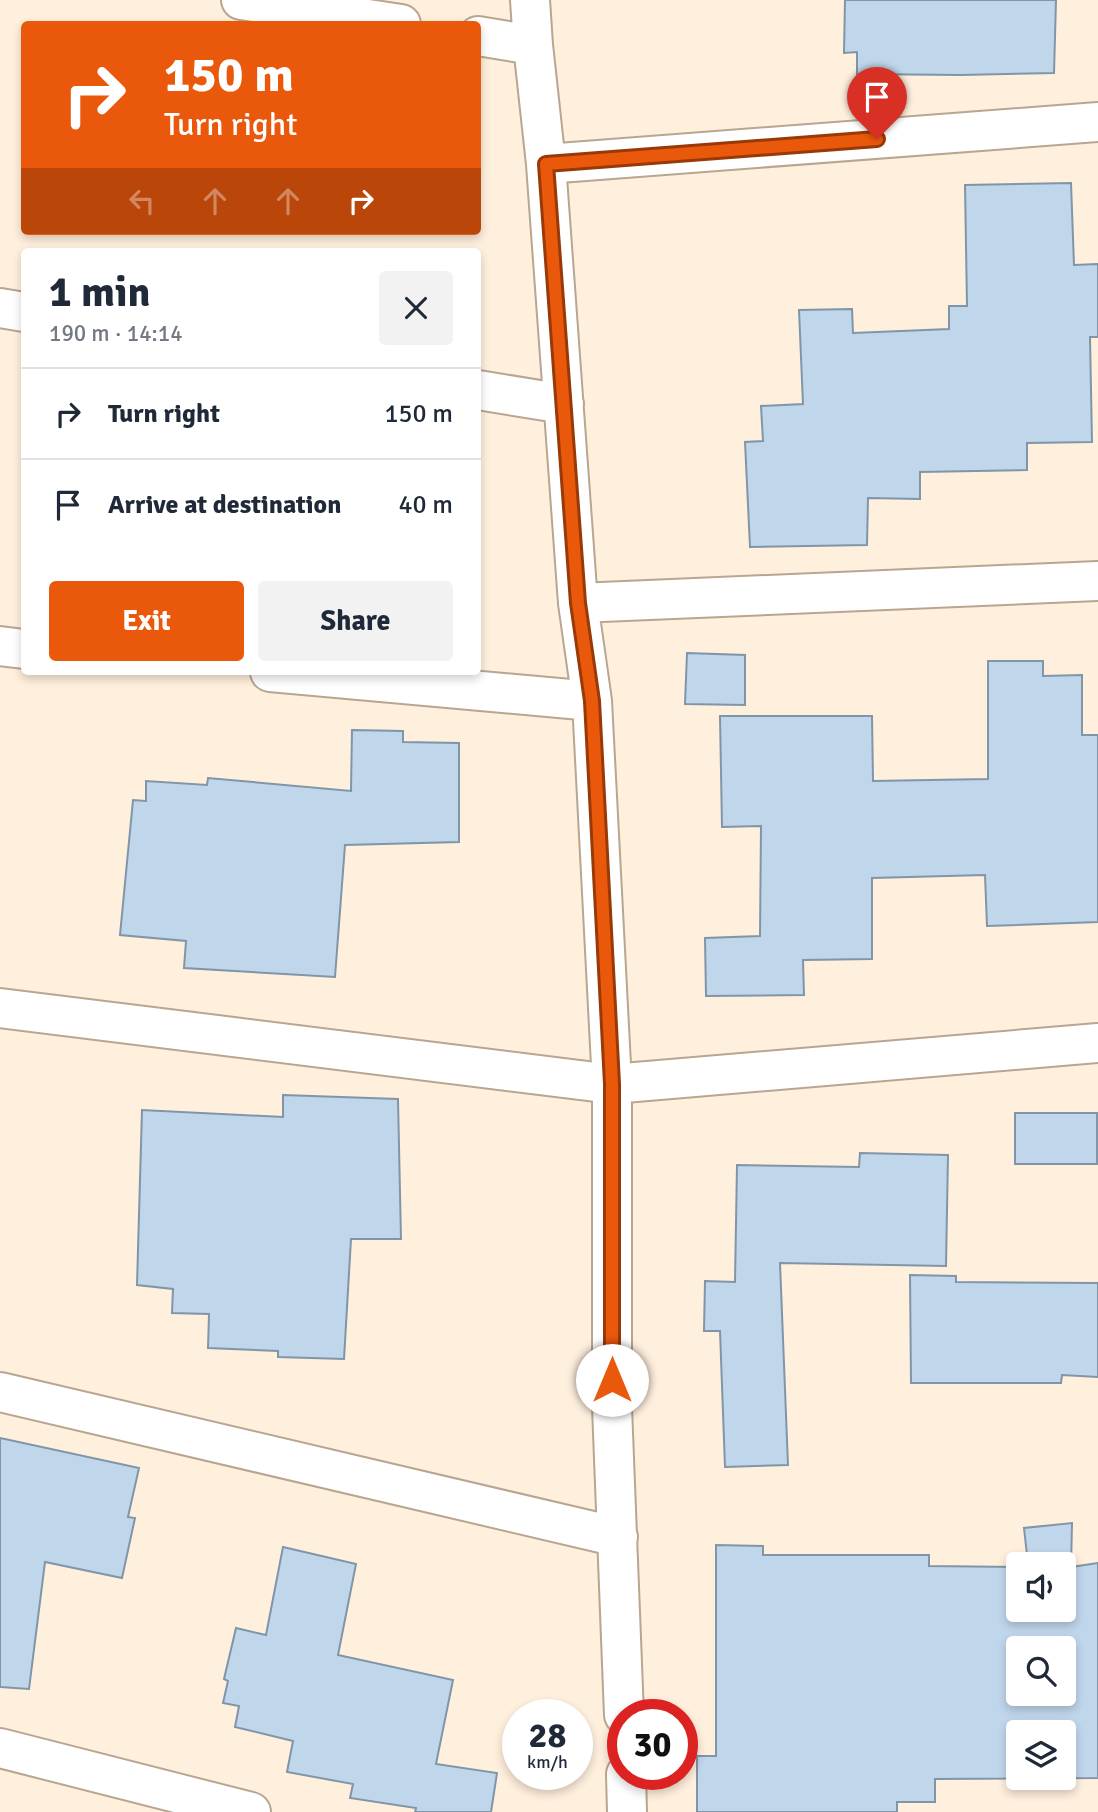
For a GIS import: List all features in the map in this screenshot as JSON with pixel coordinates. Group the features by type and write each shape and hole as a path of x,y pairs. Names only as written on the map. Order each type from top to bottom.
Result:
{"street":[{"path":"241,0 381,21"},
{"path":"530,0 546,164 578,603 592,701 612,1084 612,1407 623,1699"},
{"path":"481,36 533,45"},
{"path":"546,164 1098,122"},
{"path":"0,308 21,312"},
{"path":"481,390 564,404"},
{"path":"578,603 1098,581"},
{"path":"0,646 21,649"},
{"path":"303,675 592,701"},
{"path":"0,1008 612,1084 1098,1043"},
{"path":"0,1392 618,1537"},
{"path":"0,1748 132,1797 251,1812"},
{"path":"626,1790 627,1812"}],"building":[{"path":"845,0 1056,0 1054,73 857,74 857,52 844,53"},
{"path":"1071,183 1074,265 1098,264 1098,337 1090,337 1092,442 1027,443 1027,470 920,472 920,499 868,498 867,545 750,547 745,442 763,441 761,406 803,404 799,310 852,309 853,333 949,329 949,306 967,306 965,185"},
{"path":"687,653 745,655 745,705 685,704"},
{"path":"988,661 1043,661 1043,676 1082,675 1082,735 1098,735 1098,922 987,926 985,875 872,878 872,959 803,960 804,995 706,996 705,938 760,936 761,826 722,827 720,716 872,716 873,781 988,779"},
{"path":"352,730 403,731 403,742 459,743 459,842 345,845 335,977 184,968 186,941 120,935 133,800 146,801 146,781 207,785 208,778 351,791"},
{"path":"283,1095 398,1099 401,1239 351,1239 344,1359 278,1357 278,1351 208,1348 209,1314 172,1313 173,1289 137,1285 142,1110 283,1117"},
{"path":"1015,1113 1097,1113 1097,1164 1015,1164"},
{"path":"860,1153 948,1155 946,1266 780,1263 788,1465 725,1467 720,1331 704,1331 705,1281 735,1282 737,1165 859,1167"},
{"path":"910,1275 956,1276 956,1282 1098,1283 1098,1377 1062,1375 1061,1383 911,1383"},
{"path":"0,1438 139,1468 128,1517 135,1518 122,1578 45,1562 29,1689 0,1687"},
{"path":"1072,1523 1071,1552 1027,1552 1024,1528"},
{"path":"716,1545 763,1546 763,1555 929,1555 929,1566 1006,1567 1006,1622 1076,1622 1076,1566 1098,1563 1098,1778 1076,1778 1076,1720 1006,1720 1006,1779 935,1779 935,1802 897,1802 897,1812 697,1812 698,1756 716,1756"},
{"path":"283,1547 356,1564 338,1655 453,1680 436,1764 497,1773 491,1812 415,1812 416,1808 350,1798 353,1784 287,1772 293,1741 235,1727 239,1706 223,1703 228,1681 224,1679 236,1628 266,1635"}],"route":[{"path":"612,1380 612,1084 592,701 578,603 546,164 877,139"}]}
